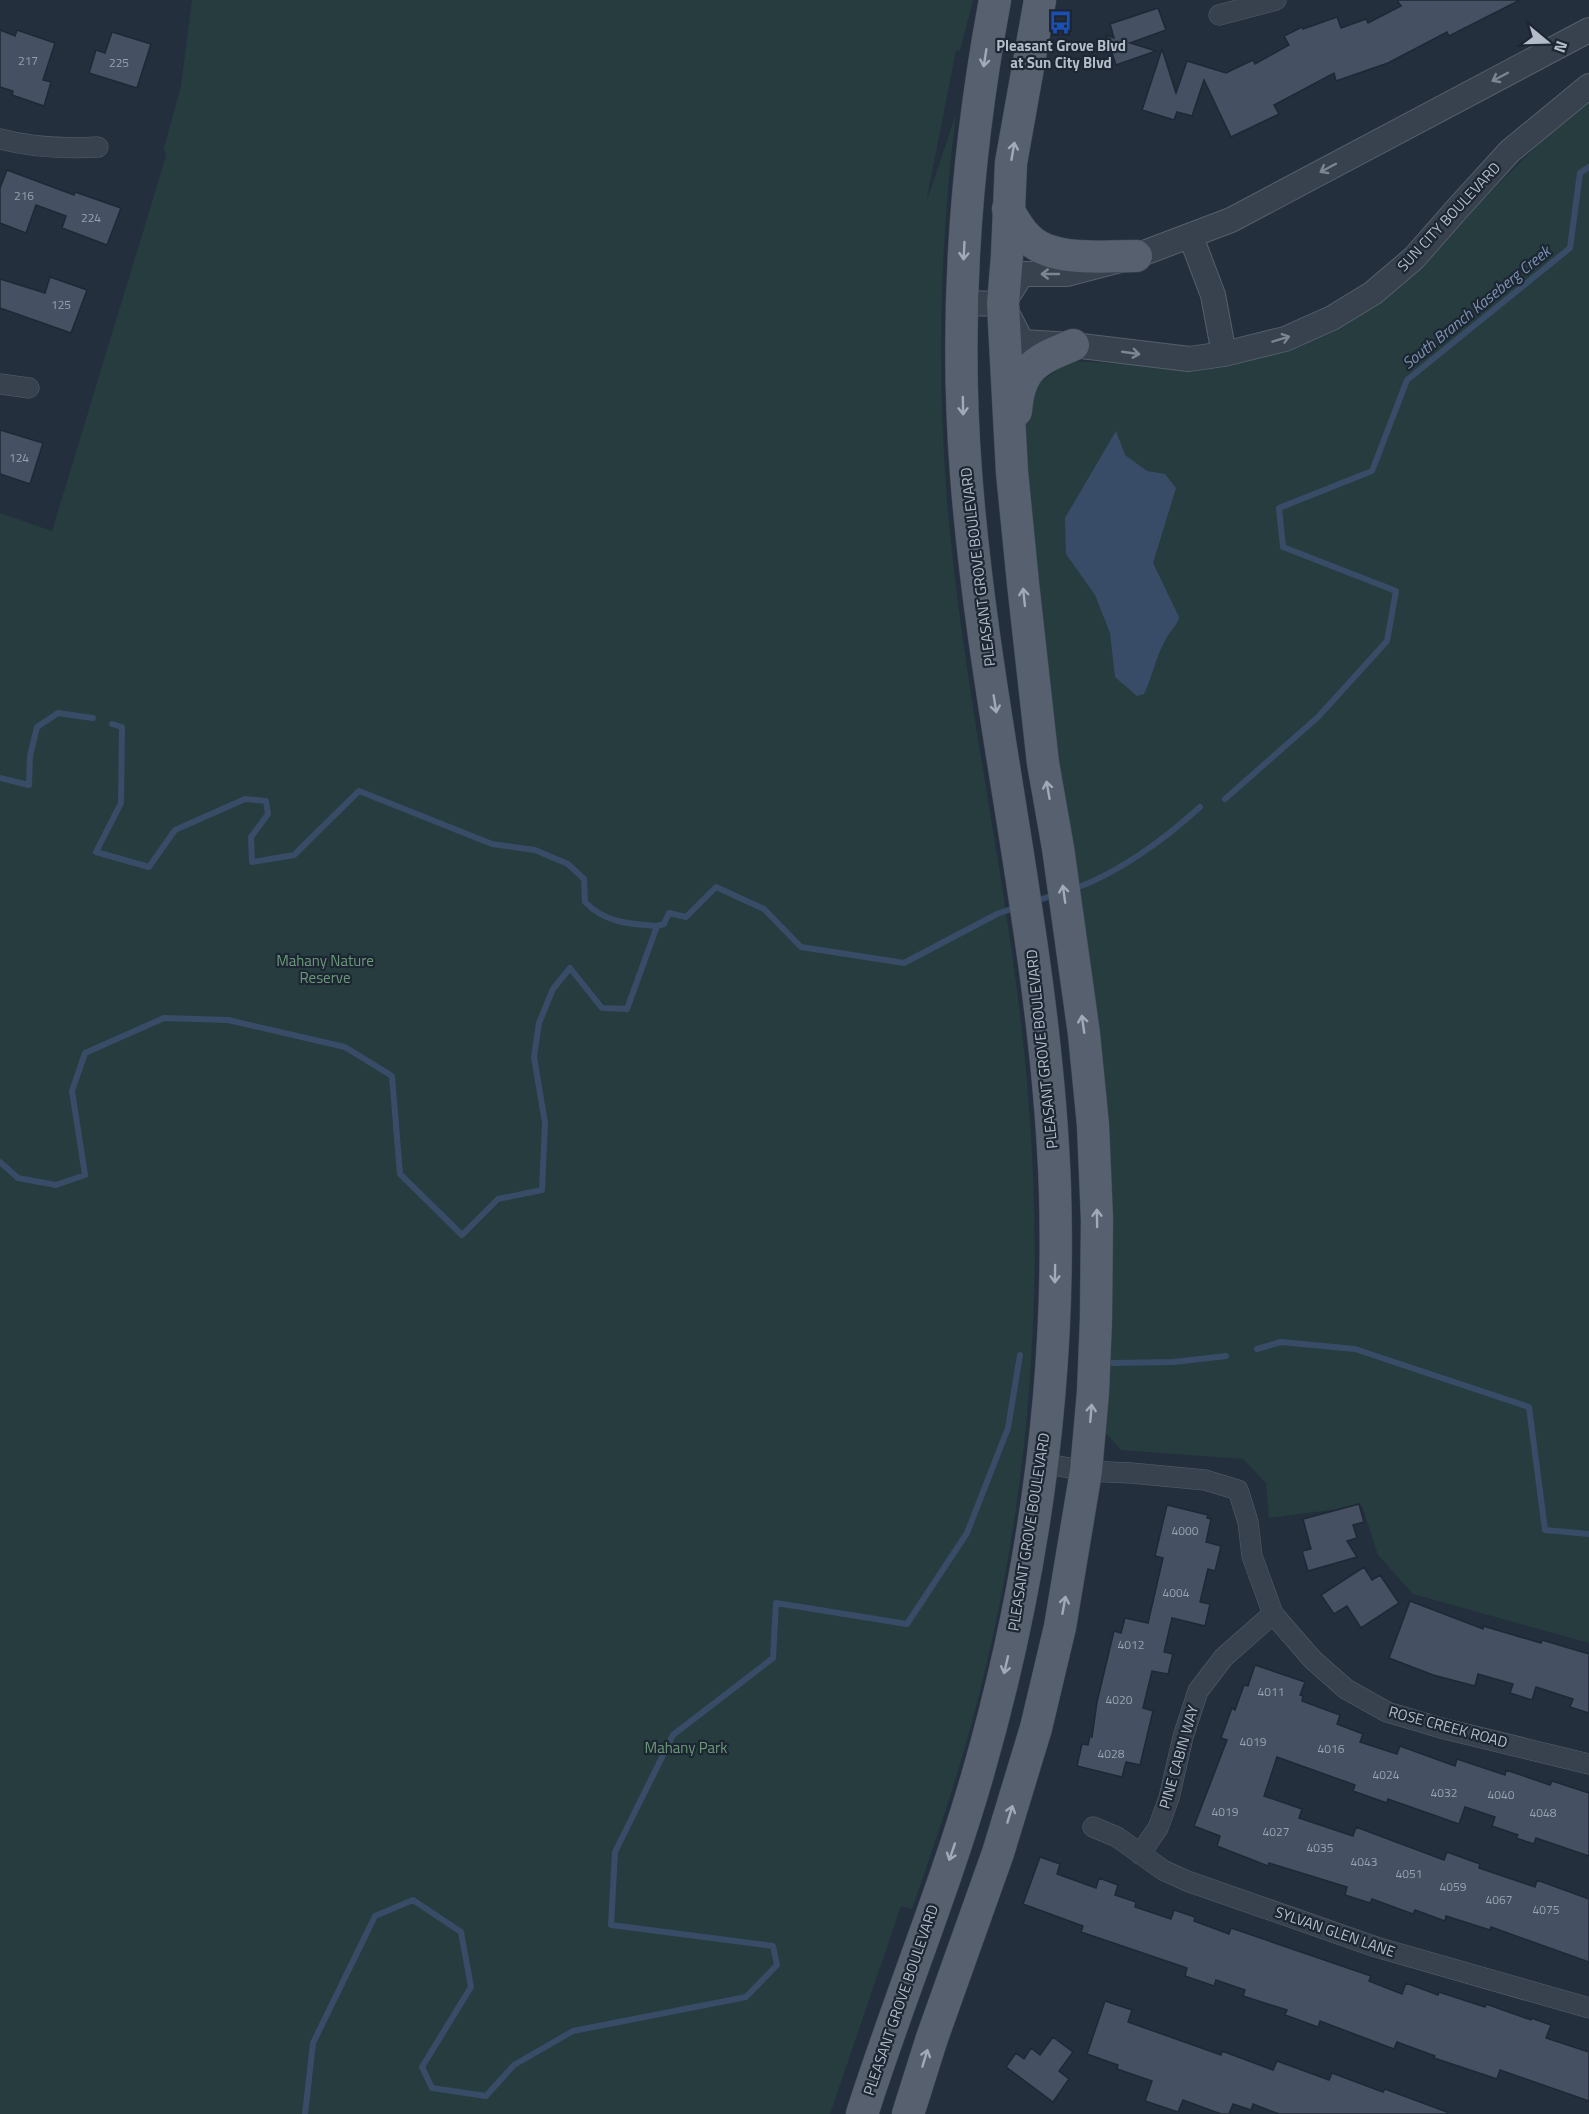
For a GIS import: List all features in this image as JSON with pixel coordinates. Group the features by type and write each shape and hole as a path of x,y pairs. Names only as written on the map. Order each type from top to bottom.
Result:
{"main road":[{"name":"PLEASANT GROVE BOULEVARD","path":"862,2114 962,1825 982,1759 1018,1616 1037,1505 1054,1332 1055,1195 1051,1102 1032,948 983,626 968,496 963,413 964,248 981,80 995,0"},
{"path":"908,2114 932,2038 998,1853 1036,1728 1060,1627 1086,1471 1093,1392 1097,1220 1091,1102 1084,1034 1058,848 1043,763 1012,472 1003,304 1011,163 1040,0"},
{"path":"1008,210 1017,227 1030,241 1062,255 1136,256"},
{"path":"1012,472 1017,393 1027,373 1044,357 1073,345"}],"street":[{"path":"1219,15 1276,0"},
{"path":"962,303 1003,304 1022,274 1067,274 1136,256 1231,220 1589,30"},
{"name":"SUN CITY BOULEVARD","path":"1003,304 1022,342 1073,345 1189,359 1224,354 1285,339 1332,318 1373,293 1414,258 1510,152 1589,86"},
{"path":"0,139 46,148 98,147"},
{"path":"1191,237 1213,295 1224,354"},
{"path":"0,384 29,388"},
{"name":"ROSE CREEK ROAD","path":"1042,1463 1086,1471 1205,1479 1238,1490 1248,1522 1252,1556 1273,1614 1313,1660 1346,1689 1387,1712 1441,1728 1589,1764"},
{"name":"PINE CABIN WAY","path":"1140,1854 1158,1828 1169,1798 1183,1737 1198,1692 1224,1657 1273,1614"},
{"name":"SYLVAN GLEN LANE","path":"1093,1827 1117,1837 1163,1870 1188,1881 1354,1939 1589,2008"}],"green space":[{"path":"192,0 973,0 960,51 956,50 926,203 956,114 942,285 944,456 962,636 1004,897 1022,1028 1028,1094 1035,1244 1029,1394 1011,1544 997,1618 973,1719 949,1801 912,1909 901,1906 830,2114 0,2114 0,513 52,531 166,156 164,148 181,86"},
{"path":"1589,102 1589,1643 1413,1594 1378,1555 1362,1506 1269,1518 1266,1483 1243,1459 1121,1450 1097,1423 1101,1128 1049,735 1022,415 1030,389 1071,361 1188,367 1407,277 1552,130"}],"water":[{"path":"1116,431 1125,455 1147,471 1165,474 1176,488 1153,563 1179,617 1163,644 1144,694 1137,696 1115,677 1110,633 1095,595 1066,554 1065,518"}],"building":[{"path":"1397,0 1520,0 1449,36 1447,32 1388,63 1336,81 1334,73 1274,105 1279,114 1231,137 1204,80 1192,116 1177,112 1174,120 1142,110 1162,49 1176,93 1187,61 1226,73 1253,60 1255,64 1289,45 1284,36 1302,27 1303,29 1337,17 1341,28 1366,19 1368,23 1401,6"},
{"path":"1158,8 1166,30 1130,43 1156,51 1116,65 1106,35 1114,38 1110,24"},
{"path":"0,30 15,36 17,30 55,43 43,80 51,82 44,106 12,95 13,91 0,87"},
{"path":"112,32 151,44 137,88 89,73 96,50 105,53"},
{"path":"7,170 74,195 75,192 121,208 107,245 62,228 66,216 36,205 26,233 0,223 0,188"},
{"path":"50,277 87,290 71,333 0,308 0,279 45,293"},
{"path":"0,430 43,443 30,484 0,474"},
{"path":"1359,1504 1364,1522 1353,1525 1357,1538 1347,1541 1357,1557 1308,1571 1302,1551 1311,1549 1303,1519"},
{"path":"1167,1505 1208,1515 1207,1518 1211,1519 1206,1542 1221,1546 1215,1571 1208,1569 1200,1602 1210,1604 1205,1626 1172,1618 1164,1652 1173,1654 1168,1674 1152,1671 1143,1708 1153,1711 1140,1765 1126,1762 1122,1777 1077,1766 1082,1744 1088,1745 1090,1736 1092,1737 1097,1702 1114,1631 1121,1633 1125,1618 1148,1623 1163,1558 1155,1556"},
{"path":"1364,1567 1372,1580 1380,1575 1399,1603 1361,1628 1347,1606 1334,1614 1321,1595"},
{"path":"1410,1601 1483,1629 1483,1626 1589,1654 1589,1713 1570,1707 1573,1699 1536,1687 1532,1700 1510,1693 1513,1684 1478,1674 1475,1686 1433,1675 1389,1658"},
{"path":"1255,1665 1305,1682 1300,1695 1303,1696 1302,1701 1340,1715 1337,1724 1363,1734 1360,1742 1397,1754 1400,1746 1455,1766 1457,1759 1505,1775 1506,1770 1550,1785 1552,1781 1589,1793 1589,1856 1536,1838 1534,1844 1516,1838 1518,1835 1492,1826 1495,1817 1465,1807 1459,1824 1388,1799 1387,1803 1353,1791 1355,1785 1277,1757 1264,1796 1302,1809 1299,1818 1353,1836 1356,1827 1444,1860 1447,1852 1480,1864 1479,1868 1535,1887 1537,1880 1589,1899 1589,1962 1491,1927 1490,1930 1446,1916 1445,1921 1415,1910 1413,1914 1372,1899 1370,1903 1345,1895 1347,1887 1269,1863 1268,1866 1217,1846 1220,1836 1194,1826 1227,1740 1221,1738 1232,1708 1235,1710 1244,1685 1248,1686"},
{"path":"1040,1857 1060,1864 1057,1874 1096,1888 1099,1878 1118,1885 1115,1895 1136,1902 1135,1907 1171,1919 1174,1910 1195,1917 1194,1921 1229,1934 1231,1928 1371,1976 1369,1981 1402,1994 1406,1983 1438,1995 1439,1992 1485,2007 1486,2004 1551,2025 1546,2038 1589,2052 1589,2101 1500,2070 1497,2079 1434,2058 1435,2056 1397,2042 1394,2049 1320,2021 1318,2027 1285,2015 1287,2010 1243,1996 1245,1990 1216,1980 1214,1986 1185,1976 1187,1968 1081,1932 1083,1926 1023,1904"},
{"path":"1105,2001 1132,2010 1128,2022 1221,2055 1222,2051 1273,2070 1277,2061 1329,2080 1332,2073 1383,2092 1385,2089 1447,2112 1447,2114 1279,2114 1253,2104 1251,2110 1233,2104 1229,2114 1221,2114 1183,2100 1178,2112 1145,2101 1152,2081 1117,2069 1118,2065 1087,2054"},
{"path":"1053,2037 1073,2052 1059,2071 1069,2079 1053,2102 1006,2067 1016,2053 1024,2059 1031,2048 1040,2055"}],"waterway":[{"name":"South Branch Kaseberg Creek","path":"1225,799 1318,717 1387,641 1396,591 1283,547 1279,508 1372,471 1407,380 1570,248 1580,173 1589,167"},
{"path":"0,778 29,785 30,756 37,727 58,713 93,718"},
{"path":"112,724 122,727 121,803 96,852 149,867 175,830 245,799 266,801 268,814 251,837 252,862 294,855 359,791 492,844 535,850 568,864 584,879 585,902 593,909 618,921 657,926"},
{"name":"South Branch Kaseberg Creek","path":"1073,889 1123,865 1172,831 1200,807"},
{"name":"South Branch Kaseberg Creek","path":"0,1162 18,1178 56,1185 85,1175 72,1091 85,1053 164,1018 228,1020 345,1047 392,1076 400,1174 462,1235 498,1199 542,1190 545,1123 534,1057 539,1023 553,989 570,968 602,1008 627,1009 657,926 664,924 669,913 686,917 716,887 764,909 801,947 904,963 997,914 1017,907"},
{"name":"South Branch Kaseberg Creek","path":"1033,902 1054,895"},
{"path":"1257,1349 1281,1342 1355,1349 1529,1407 1545,1530 1589,1534"},
{"path":"305,2114 313,2043 375,1916 413,1900 461,1932 471,1987 422,2067 432,2088 486,2096 514,2065 573,2031 746,1997 777,1965 773,1946 611,1925 615,1852 673,1735 773,1658 776,1603 907,1624 967,1533 1008,1428 1020,1355"},
{"path":"1112,1363 1174,1362 1226,1356"}],"place":[{"name":"Pleasant Grove Blvd at Sun City Blvd","path":"1061,22"}],"park label":[{"name":"Mahany Nature Reserve","path":"325,970"},
{"name":"Mahany Park","path":"686,1748"}]}
